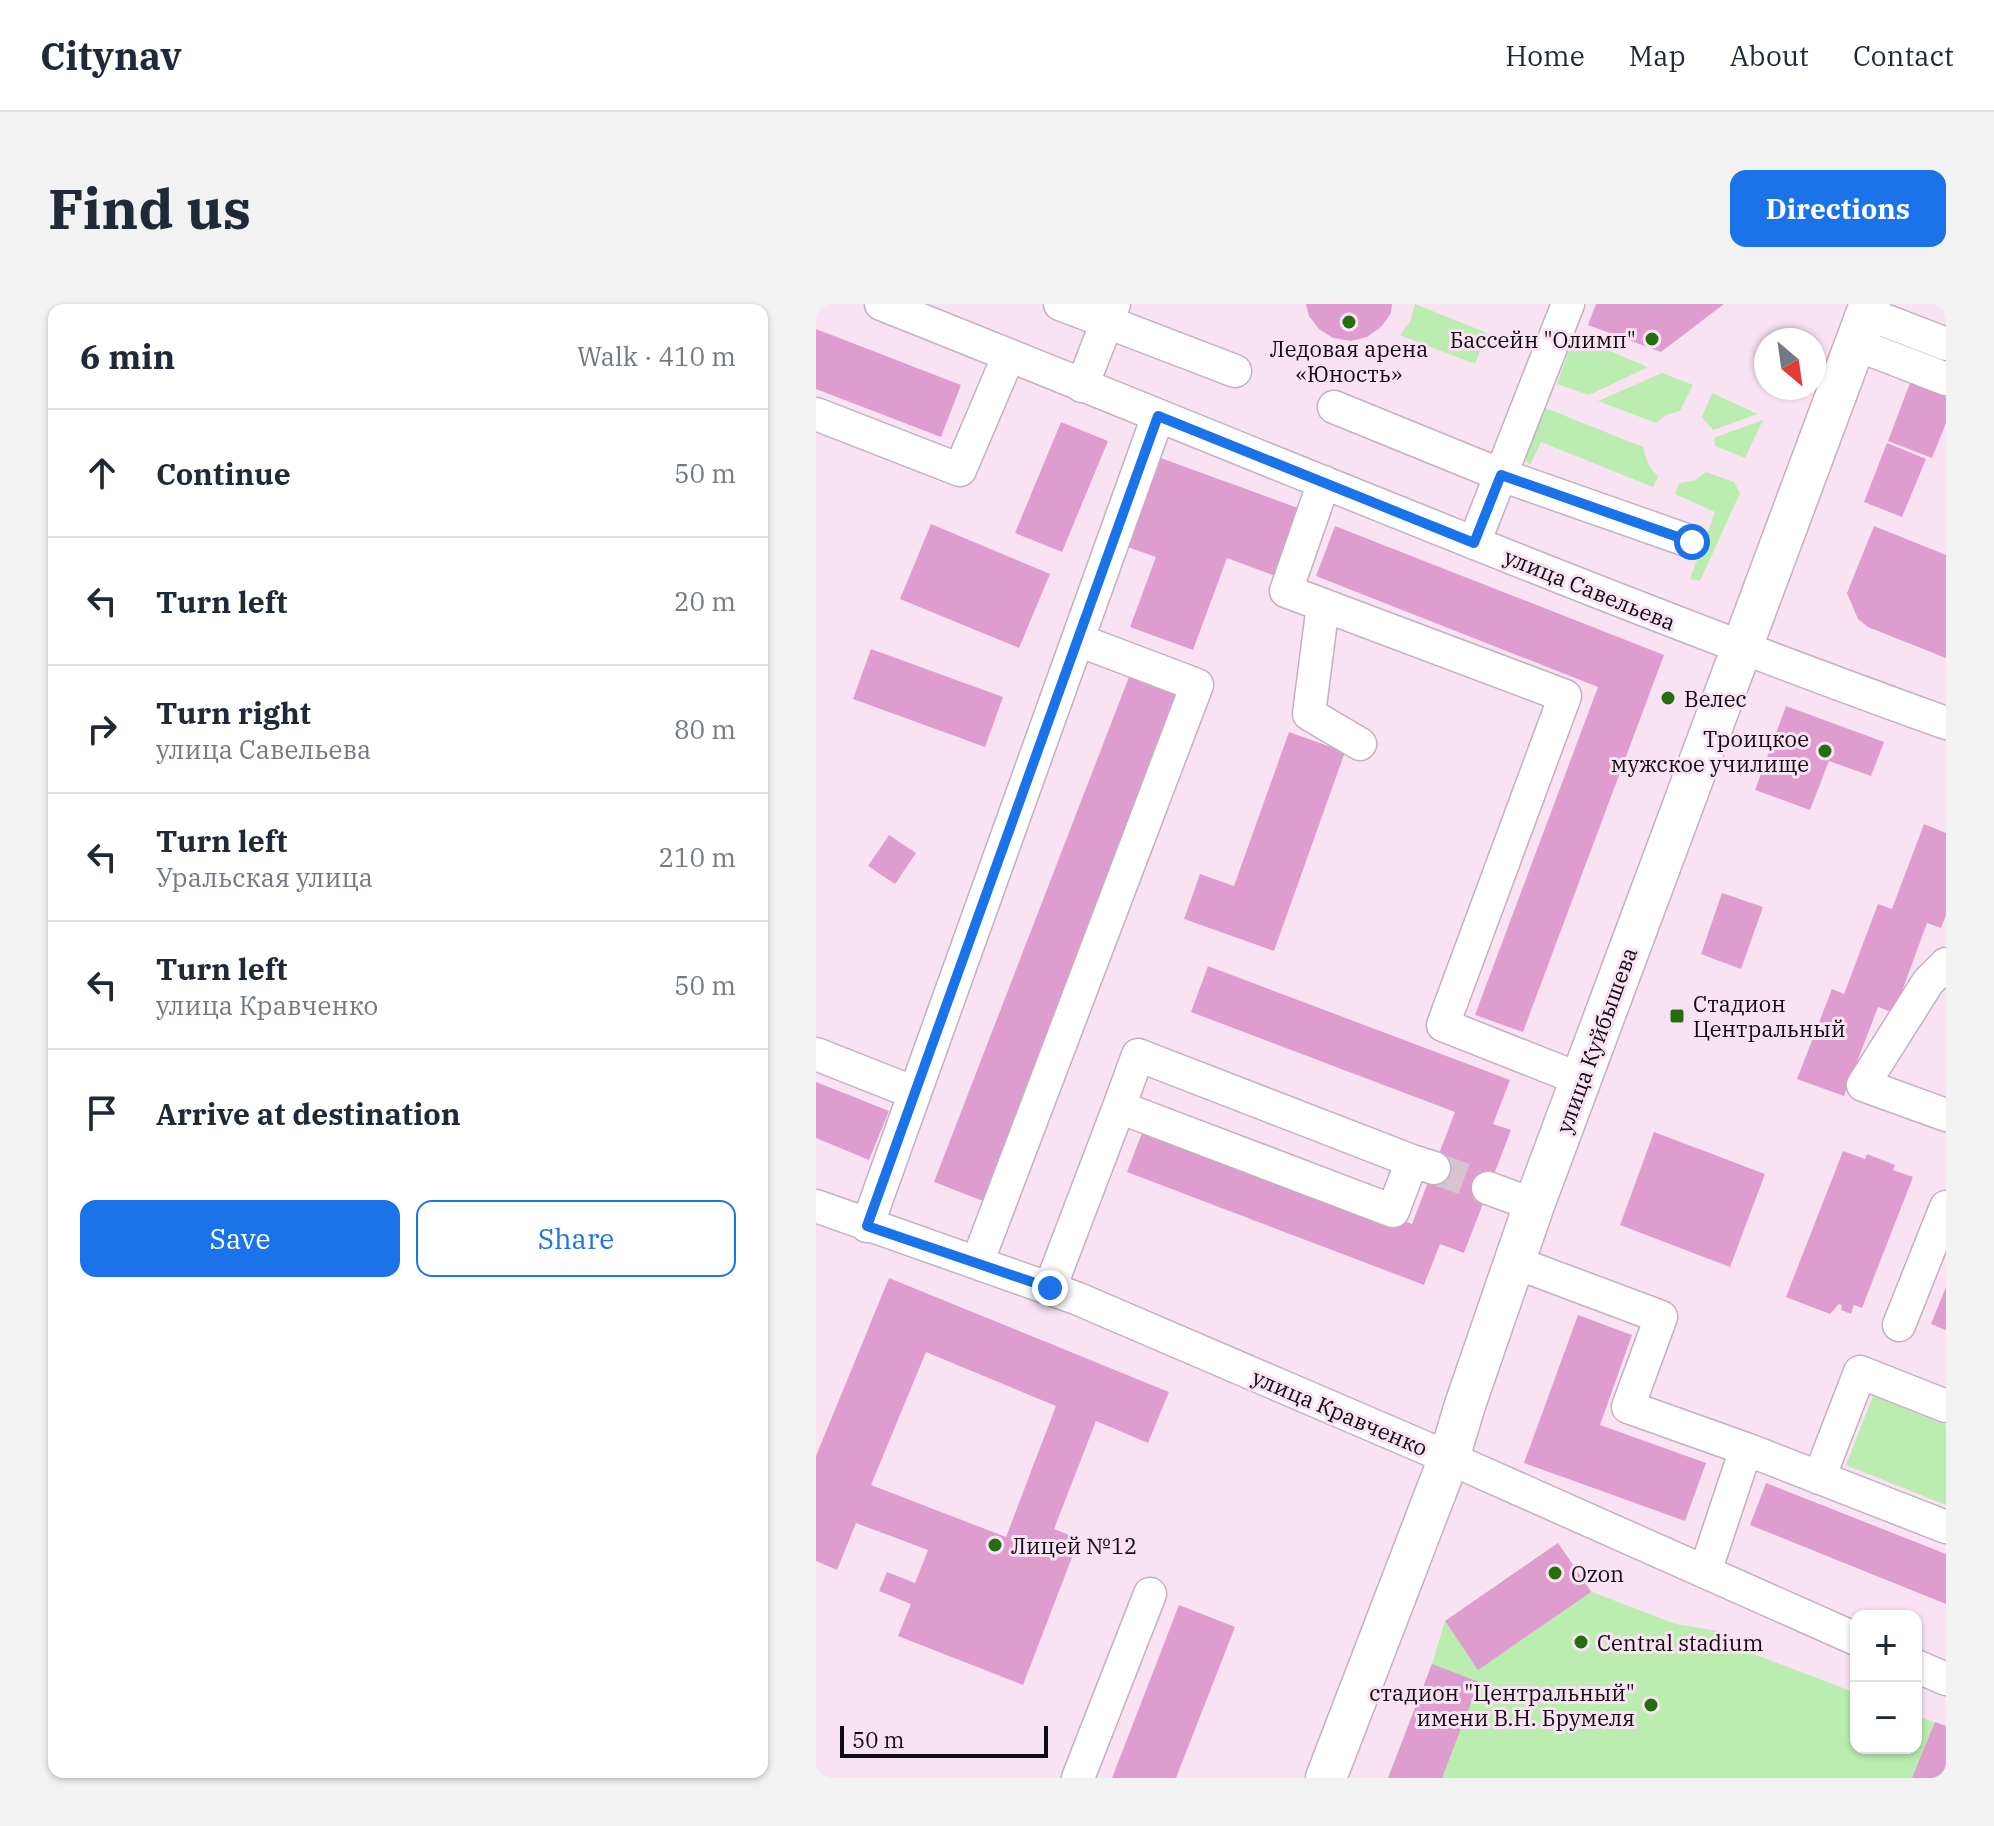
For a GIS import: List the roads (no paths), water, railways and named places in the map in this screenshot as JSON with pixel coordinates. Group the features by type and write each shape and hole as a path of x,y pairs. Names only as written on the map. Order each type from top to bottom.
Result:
{"main road":[{"name":"улица Куйбышева","path":"1326,1778 1449,1458 1534,1205 1864,320"}],"street":[{"name":"улица Савельева","path":"881,304 1740,648 1946,723"},
{"path":"1060,304 1110,312 1235,371"},
{"path":"1474,543 1568,304"},
{"path":"1082,386 1110,312"},
{"path":"1864,320 1946,344"},
{"path":"1864,320 1946,379"},
{"path":"816,414 960,470 1009,355"},
{"path":"1334,407 1501,475 1692,542"},
{"path":"867,1226 1158,416"},
{"path":"1324,482 1286,591 1565,696 1443,1025 1582,1080"},
{"path":"1323,605 1309,714 1360,744"},
{"path":"977,1263 1197,685 1078,640"},
{"path":"1940,978 1863,1085 1946,1115"},
{"path":"816,1054 915,1093"},
{"path":"1050,1288 1138,1055 1423,1165 1393,1211 1119,1107"},
{"path":"1488,1188 1534,1205"},
{"name":"улица Кравченко","path":"816,1206 1050,1288 1449,1458 1850,1636"},
{"path":"1899,1325 1946,1207"},
{"path":"1514,1262 1661,1317 1628,1407 1946,1527"},
{"path":"1819,1478 1860,1372 1946,1406"},
{"path":"1705,1572 1746,1449"},
{"path":"1078,1778 1150,1594"},
{"path":"1922,1669 1946,1679"}],"tunnel":[{"path":"1434,1168 1488,1188"}],"place":[{"name":"Ледовая арена «Юность»","path":"1349,322"},
{"name":"Бассейн \"Олимп\"","path":"1652,339"},
{"name":"Велес","path":"1668,698"},
{"name":"Троицкое мужское училище","path":"1825,751"},
{"name":"Стадион Центральный","path":"1677,1016"},
{"name":"Лицей №12","path":"995,1545"},
{"name":"Ozon","path":"1555,1573"},
{"name":"Central stadium","path":"1581,1642"},
{"name":"стадион \"Центральный\" имени В.Н. Брумеля","path":"1651,1705"}]}
